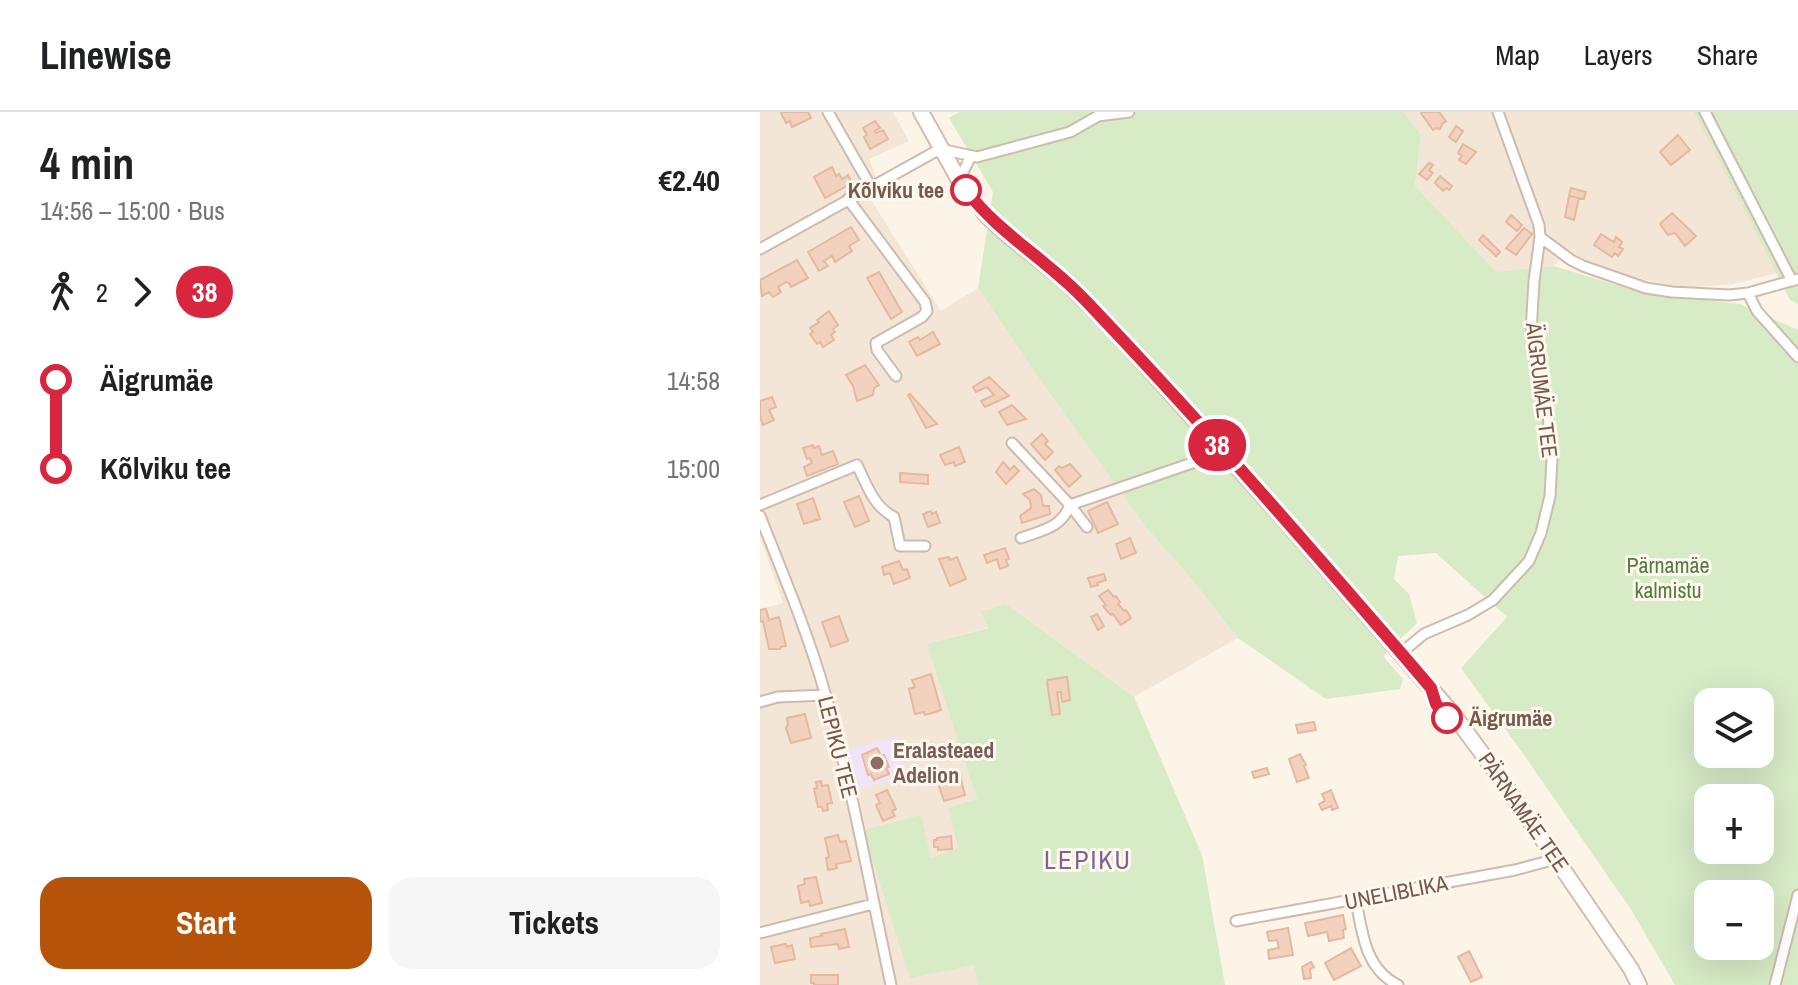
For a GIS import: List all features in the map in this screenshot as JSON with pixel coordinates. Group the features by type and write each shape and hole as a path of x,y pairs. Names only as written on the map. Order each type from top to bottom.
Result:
{"main road":[{"name":"PÄRNAMÄE TEE","path":"921,112 959,180 986,215 1089,304 1401,653 1482,751 1639,985"}],"street":[{"path":"828,112 871,187"},
{"path":"760,249 940,149 977,157 1070,132 1098,116 1129,112"},
{"name":"ÄIGRUMÄE TEE","path":"1401,653 1424,634 1468,615 1493,600 1529,561 1536,548 1550,496 1552,472 1547,402 1531,332 1540,237 1535,212 1498,112"},
{"path":"1540,237 1583,266 1646,288 1695,294 1748,293 1795,280 1705,112"},
{"path":"959,180 971,156"},
{"path":"848,199 925,302 927,311 922,317 876,343 877,350 896,376"},
{"path":"1748,293 1757,311 1798,357"},
{"path":"1070,505 1198,461 1214,441"},
{"path":"1012,443 1087,527"},
{"path":"760,505 857,465 877,505 894,517 900,546 925,546"},
{"path":"1021,538 1055,526 1066,516 1070,505"},
{"name":"LEPIKU TEE","path":"760,516 826,695 891,985"},
{"path":"760,702 778,697 826,695"},
{"name":"UNELIBLIKA","path":"1236,921 1515,870 1556,859"},
{"path":"1775,985 1798,895"},
{"path":"1356,900 1369,956 1379,971 1398,985"},
{"path":"760,933 873,904"}],"shaded area":[{"path":"760,112 893,112 909,141 869,159 876,177 868,195 941,311 978,288 1146,527 1238,638 1134,697 1006,604 990,627 928,644 977,799 959,849 931,858 864,830 974,965 978,985 760,985 760,609 783,603 760,537"},
{"path":"1404,112 1694,112 1777,273 1734,284 1682,288 1611,272 1568,251 1554,266 1496,273 1415,186 1421,135"},
{"name":"Eralasteaed Adelion","path":"898,736 906,776 856,790 848,750"}],"green space":[{"name":"Pärnamäe kalmistu","path":"959,112 1404,112 1421,135 1415,186 1496,272 1554,266 1642,293 1740,304 1798,330 1798,985 1675,985 1632,911 1461,668 1507,617 1436,553 1398,556 1394,579 1409,594 1417,623 1383,656 1403,679 1400,689 1326,699 1238,638 1146,527 978,288 993,192 949,118"},
{"path":"1694,112 1798,112 1798,304 1790,300"},
{"path":"1006,604 1134,697 1202,855 1225,985 978,985 974,965 910,978 863,830 921,815 931,858 958,848 949,808 977,799 927,644 989,628 981,612"}],"building":[{"path":"808,112 811,118 792,127 790,121 786,123 781,113"},
{"path":"1422,112 1439,112 1446,121 1440,129 1433,130"},
{"path":"875,121 880,128 876,133 883,130 888,139 870,149 863,128"},
{"path":"1456,126 1463,131 1456,142 1449,137"},
{"path":"1678,135 1690,150 1671,165 1660,152"},
{"path":"1463,144 1476,152 1466,164 1459,160 1462,156 1458,153"},
{"path":"1429,163 1433,165 1429,170 1433,173 1427,180 1419,174"},
{"path":"832,167 836,176 839,174 842,179 848,175 852,183 825,198 814,177"},
{"path":"1440,176 1452,186 1449,190 1446,188 1443,191 1435,183"},
{"path":"1571,188 1586,192 1584,199 1569,196"},
{"path":"1569,196 1579,198 1574,220 1565,217"},
{"path":"1672,213 1696,236 1685,246 1675,233 1668,235 1660,224"},
{"path":"1511,215 1522,225 1517,231 1506,222"},
{"path":"851,227 859,240 849,246 852,251 835,262 832,256 824,261 828,266 819,271 808,252"},
{"path":"1524,228 1532,234 1516,255 1506,248"},
{"path":"1601,234 1614,242 1616,237 1622,242 1619,247 1623,249 1618,256 1615,253 1612,257 1594,245"},
{"path":"1483,235 1500,252 1496,256 1479,240"},
{"path":"797,260 808,278 791,287 786,282 778,287 781,292 773,297 769,292 762,296 760,280"},
{"path":"879,272 902,312 891,319 867,278"},
{"path":"829,311 838,325 831,335 834,340 823,347 810,334 813,332 810,328"},
{"path":"933,332 940,344 917,356 909,342"},
{"path":"865,365 879,385 874,388 873,395 857,401 846,375"},
{"path":"989,377 1009,396 985,407 981,401 994,395 987,387 976,392 973,387"},
{"path":"910,394 937,424 926,428"},
{"path":"772,397 776,407 769,410 774,420 763,425 760,401"},
{"path":"1012,405 1026,419 1007,425 999,412"},
{"path":"1042,434 1048,441 1045,444 1053,452 1045,460 1031,444"},
{"path":"813,445 814,448 819,446 822,455 833,451 838,464 807,476 804,467 812,463 803,448"},
{"path":"959,447 965,462 955,466 954,462 945,465 940,455"},
{"path":"1003,462 1010,470 1014,466 1019,471 1006,484 996,472"},
{"path":"1070,464 1081,476 1069,487 1055,470"},
{"path":"900,473 928,475 928,484 900,482"},
{"path":"1034,489 1041,495 1043,506 1049,506 1050,514 1022,523 1020,516 1031,508 1030,500 1023,494"},
{"path":"859,496 869,521 855,527 844,502"},
{"path":"813,498 820,519 804,524 797,504"},
{"path":"1107,502 1118,524 1098,533 1088,511"},
{"path":"931,511 932,514 936,512 940,523 928,527 923,514"},
{"path":"1130,538 1136,553 1121,559 1116,544"},
{"path":"1005,548 1008,566 1000,569 997,559 987,563 984,555"},
{"path":"949,557 950,560 957,557 966,579 950,586 939,559"},
{"path":"899,561 910,578 894,584 890,573 884,575 882,567"},
{"path":"1104,574 1106,580 1091,587 1088,578"},
{"path":"1108,590 1131,618 1121,625 1103,606 1106,605 1099,596"},
{"path":"766,609 769,620 779,617 786,646 780,649 769,649 763,621 760,622 760,610"},
{"path":"1097,614 1104,626 1098,630 1091,617"},
{"path":"839,616 848,641 831,647 822,622"},
{"path":"931,674 941,710 925,715 924,712 915,714 909,689 915,687 912,680"},
{"path":"1067,677 1070,700 1062,702 1061,692 1057,692 1060,714 1052,715 1047,682"},
{"path":"805,714 811,738 791,743 786,728 787,718"},
{"path":"1314,722 1316,730 1298,733 1296,725"},
{"path":"877,748 881,756 884,755 889,774 874,780 871,774 868,775 862,755"},
{"path":"1300,754 1309,778 1297,782 1289,759"},
{"path":"1267,768 1269,774 1254,778 1252,772"},
{"path":"959,772 965,795 944,801 936,777 942,775 945,785 955,782 952,775"},
{"path":"821,781 822,786 828,785 832,803 827,804 828,810 823,811 822,807 818,807 814,789 817,788 816,782"},
{"path":"887,790 896,809 892,811 895,816 883,821 876,805 880,803 876,795"},
{"path":"1331,790 1338,808 1332,810 1331,806 1322,810 1319,804 1325,801 1322,794"},
{"path":"838,835 840,842 846,841 851,861 836,864 837,868 828,870 825,838"},
{"path":"951,836 952,849 938,850 934,847 937,838"},
{"path":"816,877 822,903 810,906 809,901 801,903 798,886 805,884 804,879"},
{"path":"1343,915 1344,938 1329,941 1327,932 1308,936 1305,923"},
{"path":"1288,928 1293,955 1269,959 1268,950 1279,948 1277,940 1269,941 1267,932"},
{"path":"845,929 849,947 839,949 838,944 811,947 810,938"},
{"path":"786,944 787,947 792,945 795,959 775,963 771,947"},
{"path":"1351,948 1361,966 1334,980 1325,963"},
{"path":"1469,951 1482,977 1471,982 1458,957"},
{"path":"1311,962 1314,967 1310,969 1311,978 1304,979 1302,967"},
{"path":"811,975 838,975 838,985 814,985"}],"bus line":[{"name":"38","path":"966,190 986,215 1063,279 1111,327 1414,668 1431,688 1436,704 1447,718"}],"place":[{"name":"Kõlviku tee","path":"966,190"},
{"name":"Äigrumäe","path":"1447,718"},
{"name":"Eralasteaed Adelion","path":"877,763"}],"district":[{"name":"LEPIKU","path":"1088,860"}]}
